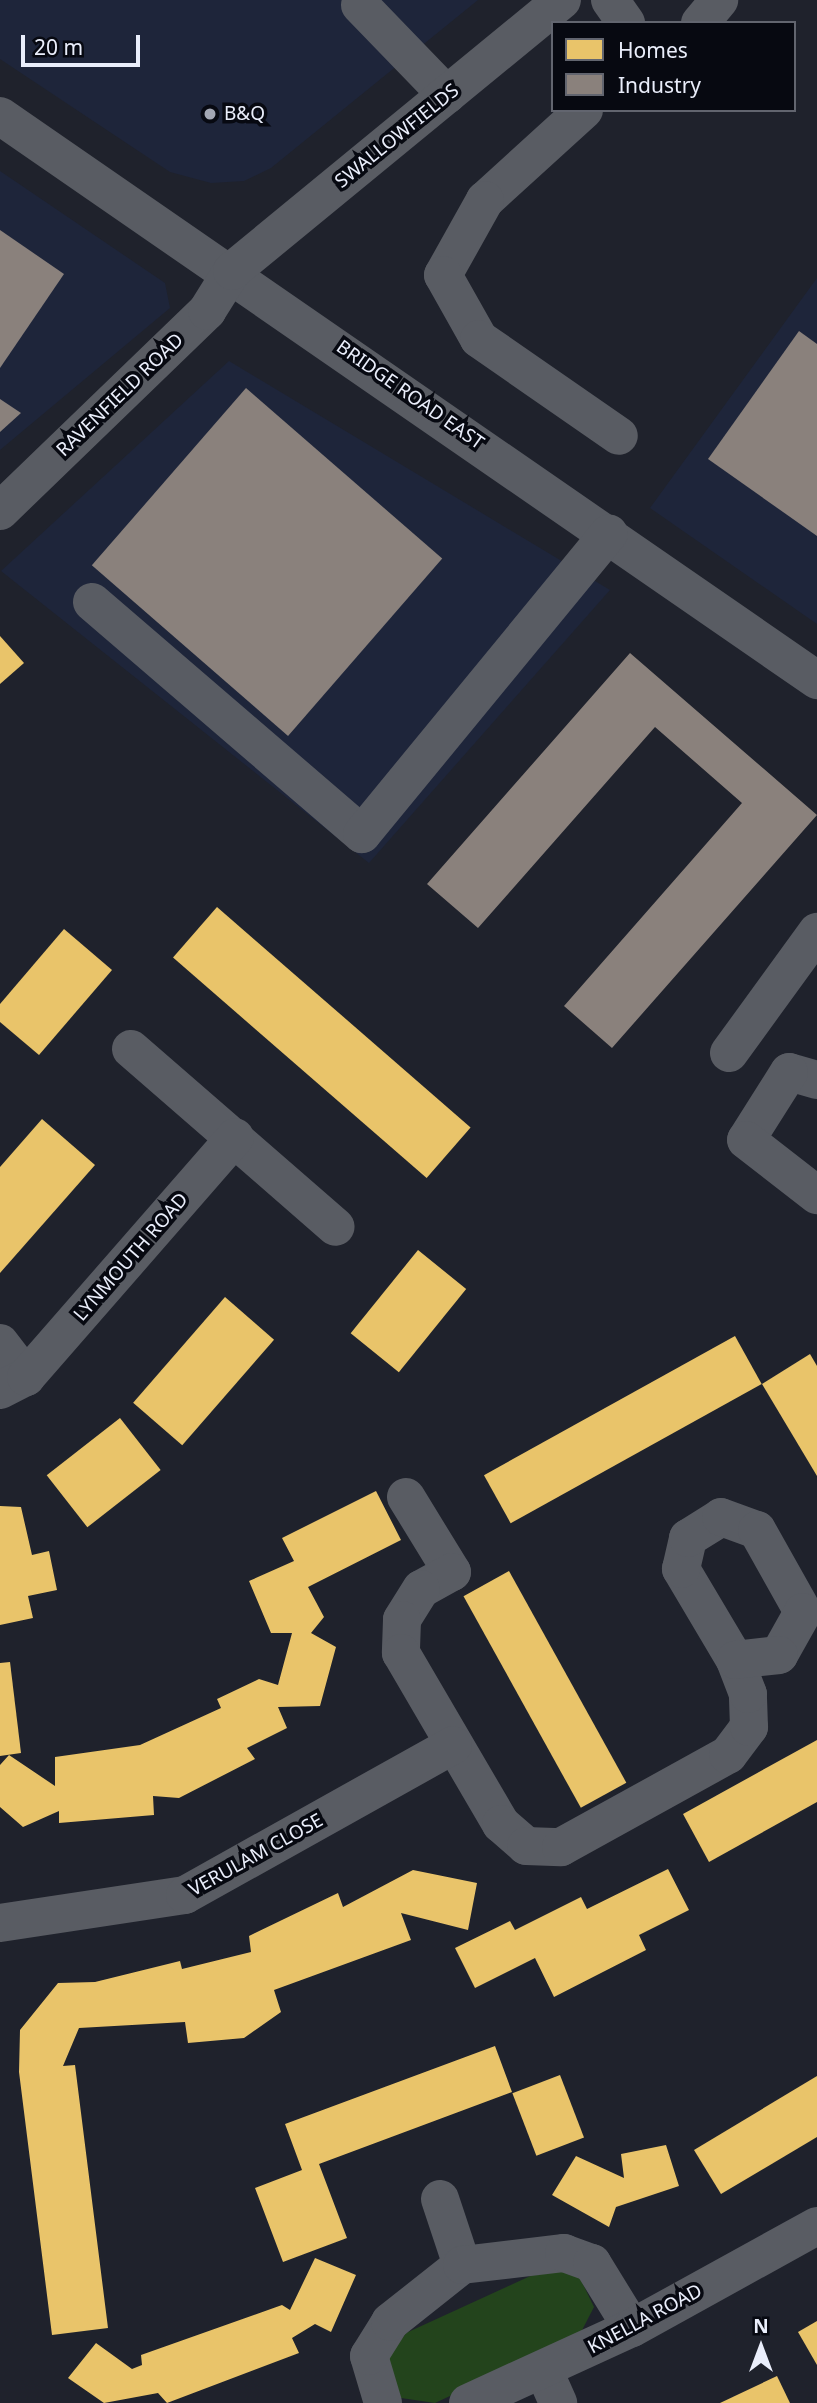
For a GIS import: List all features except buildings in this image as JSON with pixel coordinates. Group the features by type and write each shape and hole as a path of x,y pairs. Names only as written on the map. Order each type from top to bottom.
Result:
{"street":[{"name":"SWALLOWFIELDS","path":"232,271 562,0"},
{"path":"610,0 625,21"},
{"path":"702,21 719,0"},
{"path":"360,5 447,95"},
{"path":"582,112 485,200 443,275 479,340 620,436"},
{"name":"BRIDGE ROAD EAST","path":"0,116 178,242 232,271 817,680"},
{"name":"RAVENFIELD ROAD","path":"0,511 207,311 232,271"},
{"path":"92,602 362,834 609,533"},
{"path":"729,1053 817,933"},
{"path":"131,1049 336,1227"},
{"path":"817,1080 789,1072 746,1140 817,1195"},
{"name":"LYNMOUTH ROAD","path":"13,1384 235,1137"},
{"name":"LYNMOUTH ROAD","path":"0,1343 13,1384"},
{"path":"405,1497 452,1572 421,1589 402,1620 401,1653 500,1824 526,1846 561,1847 728,1755 749,1727 748,1695 735,1660"},
{"name":"VERULAM CLOSE","path":"0,1923 185,1895 453,1745"},
{"path":"440,2199 462,2265"},
{"name":"KNELLA ROAD","path":"468,2403 551,2387 632,2328 817,2226"},
{"path":"383,2403 369,2356 390,2322 462,2265 564,2253 592,2263 632,2328"}],"shaded area":[{"name":"B&Q","path":"0,0 478,0 271,168 244,181 211,183 170,172 0,59"},
{"path":"0,171 165,283 170,308 0,450"},
{"path":"817,278 817,624 650,508"},
{"path":"229,361 610,590 369,863 1,571"}],"green space":[{"path":"550,2267 578,2274 594,2307 579,2336 435,2403 401,2398 387,2360 406,2333"}],"place":[{"name":"B&Q","path":"210,114"}]}
